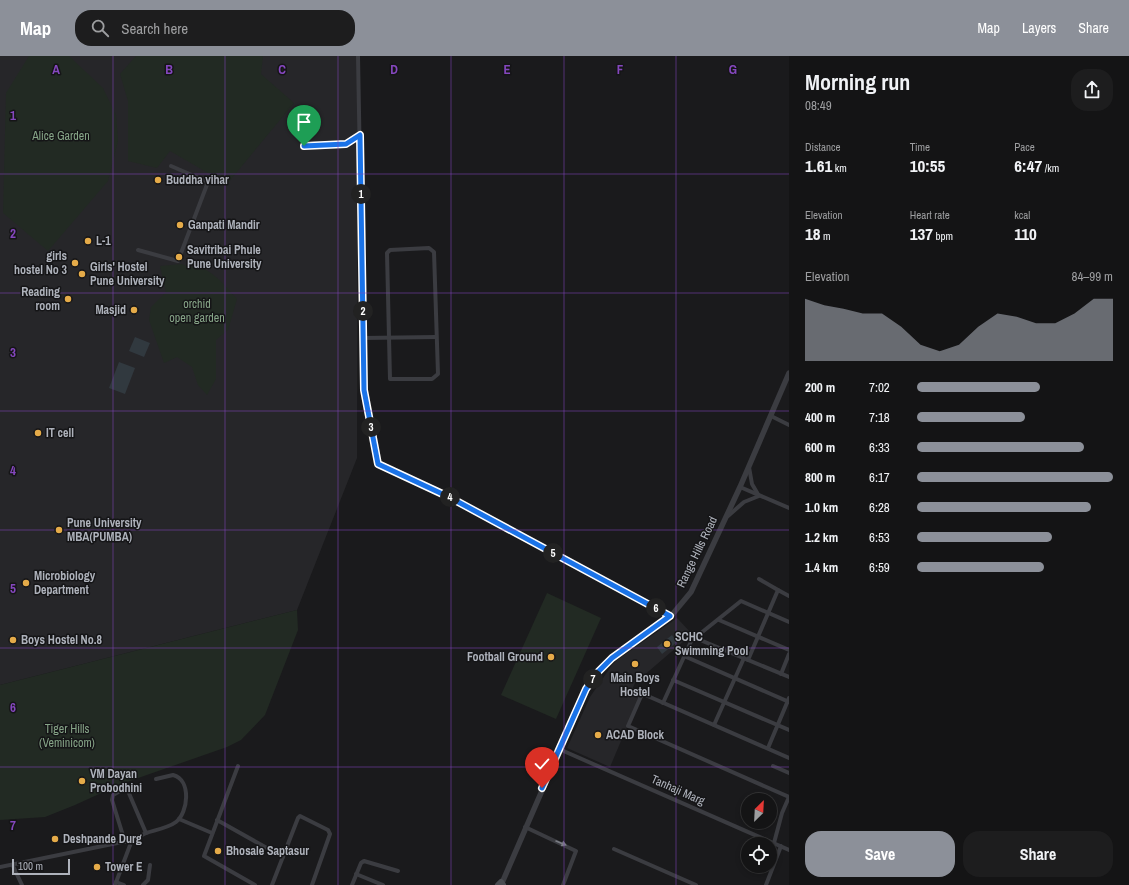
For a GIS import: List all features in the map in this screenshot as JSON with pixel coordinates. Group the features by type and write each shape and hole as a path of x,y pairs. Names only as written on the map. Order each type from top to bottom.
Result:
{"street":[{"path":"358,56 364,390 378,464 449,497 670,616"},
{"path":"304,146 346,144 360,135"},
{"path":"138,250 178,261 208,182 171,166"},
{"path":"429,248 434,252 436,337 438,374 432,379 390,379 387,253 390,250 429,248"},
{"path":"363,338 436,337"},
{"name":"Range Hills Road","path":"501,884 586,689 598,672 612,658 670,616 691,592 749,467 789,373"},
{"path":"771,416 789,425"},
{"path":"749,467 752,484 759,496"},
{"path":"740,487 789,508"},
{"path":"726,518 740,504 759,496"},
{"path":"759,579 789,596"},
{"path":"714,725 735,679 769,613 778,590"},
{"path":"663,703 691,640 696,638 741,601 789,622"},
{"path":"719,620 789,650"},
{"path":"696,638 789,677"},
{"path":"780,674 789,654"},
{"path":"684,656 789,701 768,748"},
{"path":"673,680 789,730"},
{"path":"634,690 789,758"},
{"path":"642,694 628,726 789,797 782,813 776,837"},
{"name":"Tanhaji Marg","path":"559,749 760,837"},
{"path":"238,766 204,853 205,857 255,885"},
{"path":"773,766 789,773"},
{"path":"0,867 13,866 125,842 171,825 179,819 185,807 186,793 184,783 180,778 173,775 156,779"},
{"path":"125,842 112,800 112,795 120,791 128,792 146,833"},
{"path":"272,885 299,816 329,831 330,835 312,885"},
{"path":"179,819 212,833"},
{"path":"217,820 283,857"},
{"path":"525,827 576,851 563,885"},
{"path":"124,885 116,884 132,840"},
{"name":"Tanhaji Marg","path":"777,844 789,850"},
{"path":"766,885 781,846"},
{"path":"614,849 696,885"},
{"path":"352,885 361,863 365,860 398,871"},
{"path":"143,885 148,880 150,865"},
{"path":"13,866 22,885"},
{"path":"356,874 383,885"}],"shaded area":[{"name":"Savitribai Phule Pune University","path":"0,56 358,56 357,458 297,610 0,685"},
{"path":"135,337 150,343 144,357 129,351"},
{"path":"119,362 135,368 125,394 109,388"},
{"path":"677,618 692,634 635,683 631,692 640,696 610,767 567,748 590,697 612,665"},
{"name":"SCHC Swimming Pool","path":"672,635 677,642 662,654 657,647"}],"green space":[{"name":"Alice Garden","path":"29,56 69,56 103,88 116,115 118,141 108,181 48,251 3,213 6,93"},
{"path":"136,56 263,56 261,74 294,103 227,184 170,151 157,168 128,161 128,101 120,74"},
{"name":"orchid open garden","path":"182,264 201,268 209,272 222,282 237,299 228,330 216,340 216,379 207,395 198,385 192,367 177,357 164,363 149,320 151,307 166,292 160,266"},
{"name":"Football Ground","path":"547,593 601,618 556,719 501,695"},
{"name":"Tiger Hills (Veminicom)","path":"297,610 298,630 265,715 241,740 227,747 121,784 45,817 0,820 0,685"}],"place":[{"name":"Buddha vihar","path":"158,180"},
{"name":"Ganpati Mandir","path":"180,225"},
{"name":"L-1","path":"88,241"},
{"name":"Savitribai Phule Pune University","path":"179,257"},
{"name":"girls hostel No 3","path":"75,263"},
{"name":"Girls' Hostel Pune University","path":"82,274"},
{"name":"Reading room","path":"68,299"},
{"name":"Masjid","path":"134,310"},
{"name":"IT cell","path":"38,433"},
{"name":"Pune University MBA(PUMBA)","path":"59,530"},
{"name":"Microbiology Department","path":"26,583"},
{"name":"Boys Hostel No.8","path":"13,640"},
{"name":"SCHC Swimming Pool","path":"667,644"},
{"name":"Football Ground","path":"551,657"},
{"name":"Main Boys Hostel","path":"635,664"},
{"name":"ACAD Block","path":"598,735"},
{"name":"VM Dayan Probodhini","path":"82,781"},
{"name":"Deshpande Durg","path":"55,839"},
{"name":"Bhosale Saptasur","path":"218,851"},
{"name":"Tower E","path":"97,867"}],"route":[{"path":"304,146 346,144 360,135 364,390 378,464 449,497 670,616 612,658 598,672 586,689 542,788"}]}
